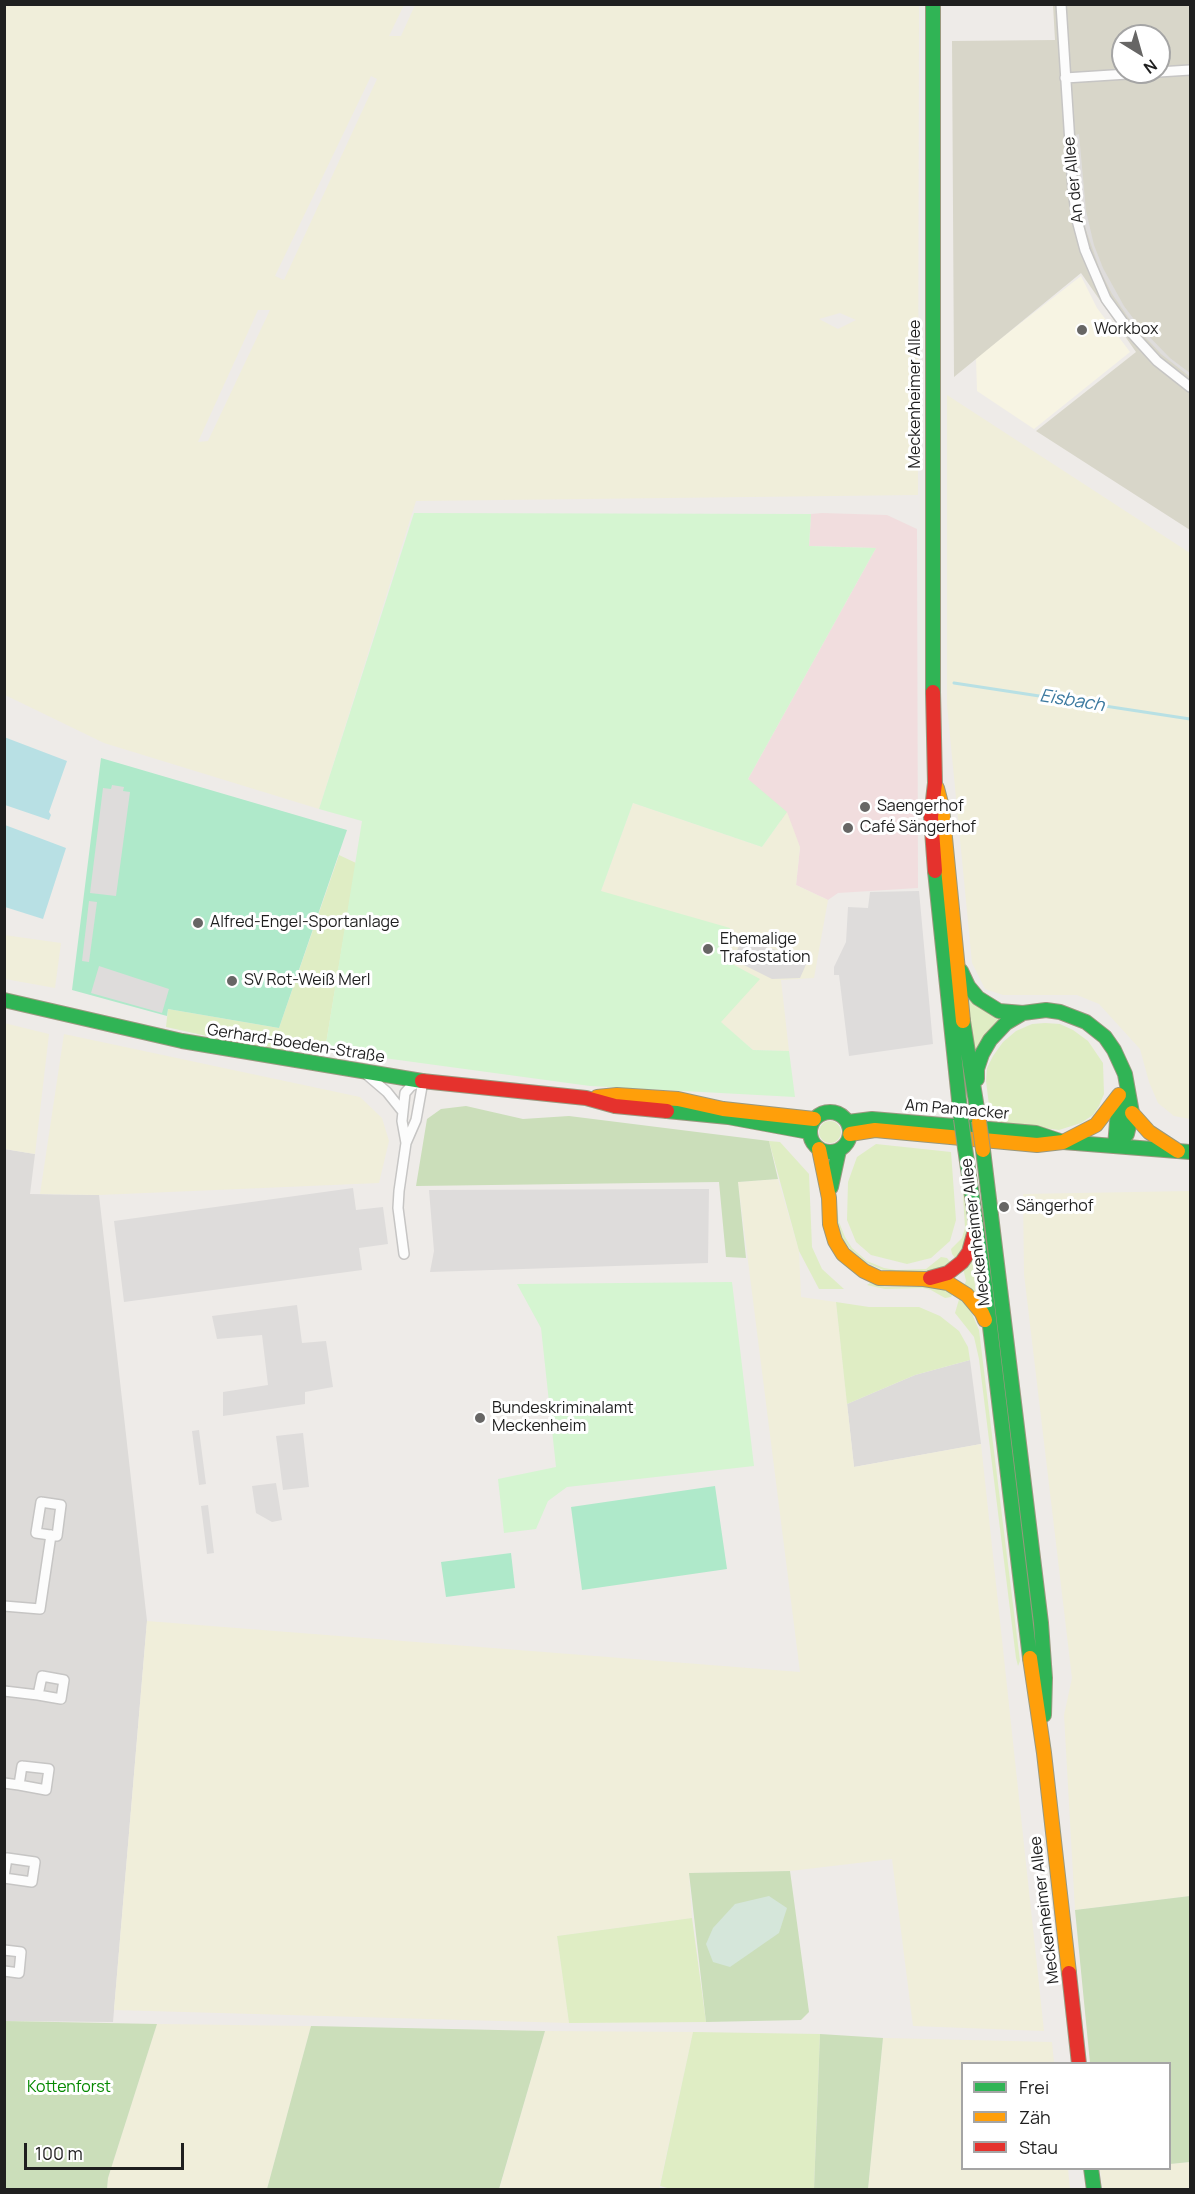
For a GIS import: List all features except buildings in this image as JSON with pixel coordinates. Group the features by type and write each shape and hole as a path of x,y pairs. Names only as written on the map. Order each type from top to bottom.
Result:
{"main road":[{"name":"Meckenheimer Allee","path":"933,4 935,783 931,817 934,867 964,1148 985,1285 988,1328 1038,1679 1044,1753 1079,2062"},
{"name":"Meckenheimer Allee","path":"935,783 942,807 963,1018 983,1150 1040,1611 1038,1679"},
{"path":"957,964 968,986 984,1004 999,1011 1023,1013 1053,1011 1079,1018 1101,1033 1111,1046 1126,1079 1132,1113 1127,1134 1114,1146"},
{"name":"Gerhard-Boeden-Straße","path":"4,1000 182,1041 423,1081 586,1098 617,1095 678,1099 811,1126 820,1114 837,1112 849,1128"},
{"path":"977,1105 977,1069 982,1054 1000,1028 1023,1013"},
{"path":"1114,1146 1119,1095 1118,1059"},
{"path":"1063,1142 1096,1125 1119,1095"},
{"path":"1132,1113 1144,1128 1185,1152"},
{"path":"811,1126 812,1143 819,1149 832,1152 839,1150 845,1144 849,1128"},
{"name":"Am Pannacker","path":"849,1128 1037,1145 1063,1142 1185,1152"},
{"path":"819,1149 829,1198 832,1233 838,1248 848,1260 879,1278 940,1280 960,1289 982,1313 988,1328"},
{"path":"829,1198 839,1150"},
{"path":"924,1279 948,1273 962,1262 972,1244 975,1229"},
{"path":"1091,2170 1094,2190"}],"street":[{"name":"An der Allee","path":"1061,4 1077,220 1091,267 1106,299 1127,328 1156,362 1191,387"},
{"path":"1065,78 1191,70"},
{"path":"364,1072 387,1092 403,1112"},
{"path":"404,1254 399,1199 405,1143 403,1112 406,1090 423,1081 416,1120 405,1143"},
{"path":"4,1606 40,1609 51,1535"},
{"path":"4,1691 38,1695"},
{"path":"4,1783 19,1785"},
{"path":"4,1950 21,1953 18,1973 4,1971"}],"shaded area":[{"path":"4,5 404,5 389,36 401,36 415,5 919,5 918,495 416,501 319,809 104,743 5,695","holes":["371,76 377,79 284,280 275,276","258,310 270,310 208,441 198,442","840,313 856,320 838,329 819,319"]},
{"path":"1053,5 1190,5 1190,530 1036,431 1136,352 1081,273 954,377 952,41 1055,40"},
{"path":"1079,134 1086,211 1094,245 1103,268 1124,306 1139,326 1170,358 1190,373 1190,377 1161,354 1132,323 1112,294 1100,270 1086,230 1081,205 1076,135"},
{"path":"1081,276 1097,308 1130,352 1034,429 977,391 976,358"},
{"path":"947,395 1190,553 1190,1119 1174,1116 1158,1103 1149,1082 1140,1049 1099,1004 1077,995 1003,995 985,989 972,963 947,705"},
{"path":"811,514 887,515 917,529 918,888 838,893 828,900 796,885 800,847 748,779 876,548 809,546"},
{"path":"112,785 124,787 123,791 130,792 116,896 90,893 103,788 111,789"},
{"path":"633,803 762,847 787,812 800,847 796,885 828,900 814,978 781,980 789,1051 753,1050 720,1022 601,891"},
{"path":"919,891 933,1044 849,1056 839,975 834,975 834,967 846,942 848,907 868,908 870,892"},
{"path":"89,901 97,902 89,962 82,961"},
{"path":"4,935 61,943 55,988 5,979"},
{"path":"741,939 808,960 800,978 772,979 734,960"},
{"path":"99,966 169,989 162,1013 91,993"},
{"path":"4,1023 49,1034 35,1154 5,1149"},
{"path":"64,1034 360,1097 382,1118 389,1141 379,1183 99,1195 40,1194"},
{"path":"4,1149 35,1154 30,1194 99,1195 147,1621 113,2022 5,2021"},
{"path":"778,1179 799,1251 801,1297 836,1302 854,1467 981,1444 1044,2031 913,2026 892,1859 790,1871 689,1873 692,1918 557,1936 569,2023 114,2010 147,1621 800,1672 738,1182"},
{"path":"353,1188 356,1210 383,1207 388,1244 359,1248 362,1270 124,1302 114,1221"},
{"path":"709,1189 708,1263 430,1272 434,1251 429,1190"},
{"path":"1190,1191 1190,1896 1075,1910 1064,1715 1072,1678 1024,1274 1023,1194"},
{"path":"297,1305 302,1343 326,1341 333,1387 305,1392 305,1404 223,1416 223,1392 268,1385 262,1335 217,1339 212,1316"},
{"path":"970,1360 981,1444 854,1467 847,1404 915,1375"},
{"path":"199,1430 206,1484 199,1485 192,1431"},
{"path":"303,1433 309,1487 283,1490 276,1436"},
{"path":"276,1483 282,1520 272,1522 256,1513 252,1486"},
{"path":"208,1505 214,1553 207,1554 201,1506"},
{"path":"157,2024 311,2026 267,2189 107,2190 108,2178"},
{"path":"545,2031 693,2032 659,2189 499,2190"},
{"path":"883,2038 1052,2042 1054,2062 961,2062 961,2170 1068,2170 1070,2189 868,2189"},
{"path":"1190,2162 1190,2189 1103,2189 1100,2170 1171,2170 1171,2164"}],"green space":[{"path":"414,513 811,514 809,546 876,548 748,779 787,812 762,847 633,803 601,891 730,928 723,959 760,979 721,1022 753,1050 789,1051 795,1097 590,1086 325,1050 362,821 319,809"},
{"name":"Alfred-Engel-Sportanlage","path":"101,758 347,830 279,1028 168,1009 167,1016 72,990"},
{"path":"339,855 356,863 325,1050 271,1050 166,1027 168,1009 279,1028"},
{"path":"967,994 1005,1017 975,1055"},
{"path":"1032,1024 1060,1024 1073,1030 1088,1041 1103,1063 1104,1094 1099,1106 1093,1115 1081,1123 1059,1130 991,1121 986,1081 987,1068 993,1056 1003,1042 1016,1031"},
{"path":"466,1106 523,1119 569,1116 769,1141 778,1179 738,1182 746,1258 726,1257 719,1182 416,1186 427,1119 441,1109"},
{"path":"830,1121 838,1124 841,1132 838,1140 830,1143 822,1140 819,1132 822,1124"},
{"path":"769,1141 780,1142 809,1174 812,1247 822,1269 844,1289 819,1289 799,1251"},
{"path":"876,1144 951,1152 956,1220 950,1241 931,1258 907,1264 871,1255 856,1242 847,1220 848,1182 857,1157"},
{"path":"962,1178 967,1233 956,1259 951,1249 962,1238 965,1228"},
{"path":"836,1206 845,1237 852,1248 867,1261 896,1270 926,1269 941,1257 947,1258 952,1264 940,1270 927,1272 896,1272 883,1270 867,1263 851,1250 842,1238 837,1222"},
{"path":"972,1258 976,1295 964,1285 966,1281 963,1268"},
{"path":"732,1282 754,1466 567,1487 548,1501 536,1529 504,1533 498,1479 556,1467 541,1328 517,1284"},
{"path":"870,1283 885,1287 940,1287 954,1292 951,1297 945,1298 923,1288 885,1289 867,1285"},
{"path":"960,1296 967,1302 979,1330 1020,1661 1018,1666 979,1359 974,1337 955,1313"},
{"path":"836,1302 869,1307 919,1307 940,1316 959,1331 968,1347 970,1360 915,1375 847,1404"},
{"path":"715,1486 727,1569 582,1590 571,1507"},
{"path":"511,1553 515,1588 446,1597 441,1562"},
{"path":"790,1871 809,2012 801,2020 706,2022 689,1873"},
{"path":"769,1896 787,1908 779,1933 730,1967 713,1962 706,1944 713,1928 735,1904"},
{"path":"1190,1896 1190,2162 1171,2164 1171,2062 1090,2062 1075,1910"},
{"path":"692,1918 706,2022 569,2023 557,1936"},
{"name":"Kottenforst","path":"5,2021 157,2024 108,2178 107,2189 5,2189"},
{"path":"311,2026 545,2031 499,2189 267,2189"},
{"path":"693,2032 820,2034 814,2189 675,2190 660,2186"},
{"path":"820,2034 883,2038 868,2189 814,2189"}],"water":[{"path":"4,737 67,761 49,812 51,815 49,820 5,805"},
{"path":"5,825 66,848 43,919 5,907"}],"waterway":[{"name":"Eisbach","path":"954,683 1190,719"}],"traffic: fast":[{"path":"933,4 933,692"},
{"path":"935,871 961,1119"},
{"path":"961,971 968,986 978,998 999,1011 1060,1012 1086,1022 1105,1037 1125,1074 1132,1113 1127,1134 1115,1146"},
{"path":"4,1000 182,1041 422,1081"},
{"path":"977,1079 977,1069 990,1040 1006,1023 1023,1013"},
{"path":"963,1021 979,1121"},
{"path":"1115,1146 1119,1098"},
{"path":"667,1111 728,1117 809,1132"},
{"path":"830,1112 838,1113 844,1118 849,1124 850,1132 849,1140 844,1146 838,1151 830,1152 822,1151 816,1146 811,1140 810,1132 811,1124 816,1118 822,1113 830,1112"},
{"path":"848,1122 872,1119 1036,1133 1063,1142 1190,1152"},
{"path":"961,1119 965,1148"},
{"path":"965,1148 985,1285 1030,1658"},
{"path":"831,1187 839,1150"},
{"path":"983,1150 1041,1623 1045,1678 1044,1715"},
{"path":"1091,2170 1094,2190"}],"traffic: slow":[{"path":"937,788 942,807 963,1021"},
{"path":"597,1097 617,1095 678,1099 723,1109 814,1119"},
{"path":"850,1134 875,1130 1037,1145 1063,1142 1096,1125 1119,1095"},
{"path":"1132,1113 1149,1132 1178,1151"},
{"path":"979,1121 983,1150"},
{"path":"819,1149 829,1198 830,1224 835,1241 843,1254 864,1271 879,1278 924,1279 948,1283 967,1295 985,1320"},
{"path":"1030,1658 1044,1753 1069,1973"}],"traffic: jam":[{"path":"933,692 935,783 931,817 935,871"},
{"path":"422,1081 586,1098 615,1106 667,1111"},
{"path":"930,1278 948,1273 962,1262 969,1252 974,1234"},
{"path":"1069,1973 1079,2062"}],"place":[{"name":"Workbox","path":"1082,330"},
{"name":"Saengerhof","path":"865,807"},
{"name":"Café Sängerhof","path":"848,828"},
{"name":"Alfred-Engel-Sportanlage","path":"198,923"},
{"name":"Ehemalige Trafostation","path":"708,949"},
{"name":"SV Rot-Weiß Merl","path":"232,981"},
{"name":"Sängerhof","path":"1004,1207"},
{"name":"Bundeskriminalamt Meckenheim","path":"480,1418"}]}
